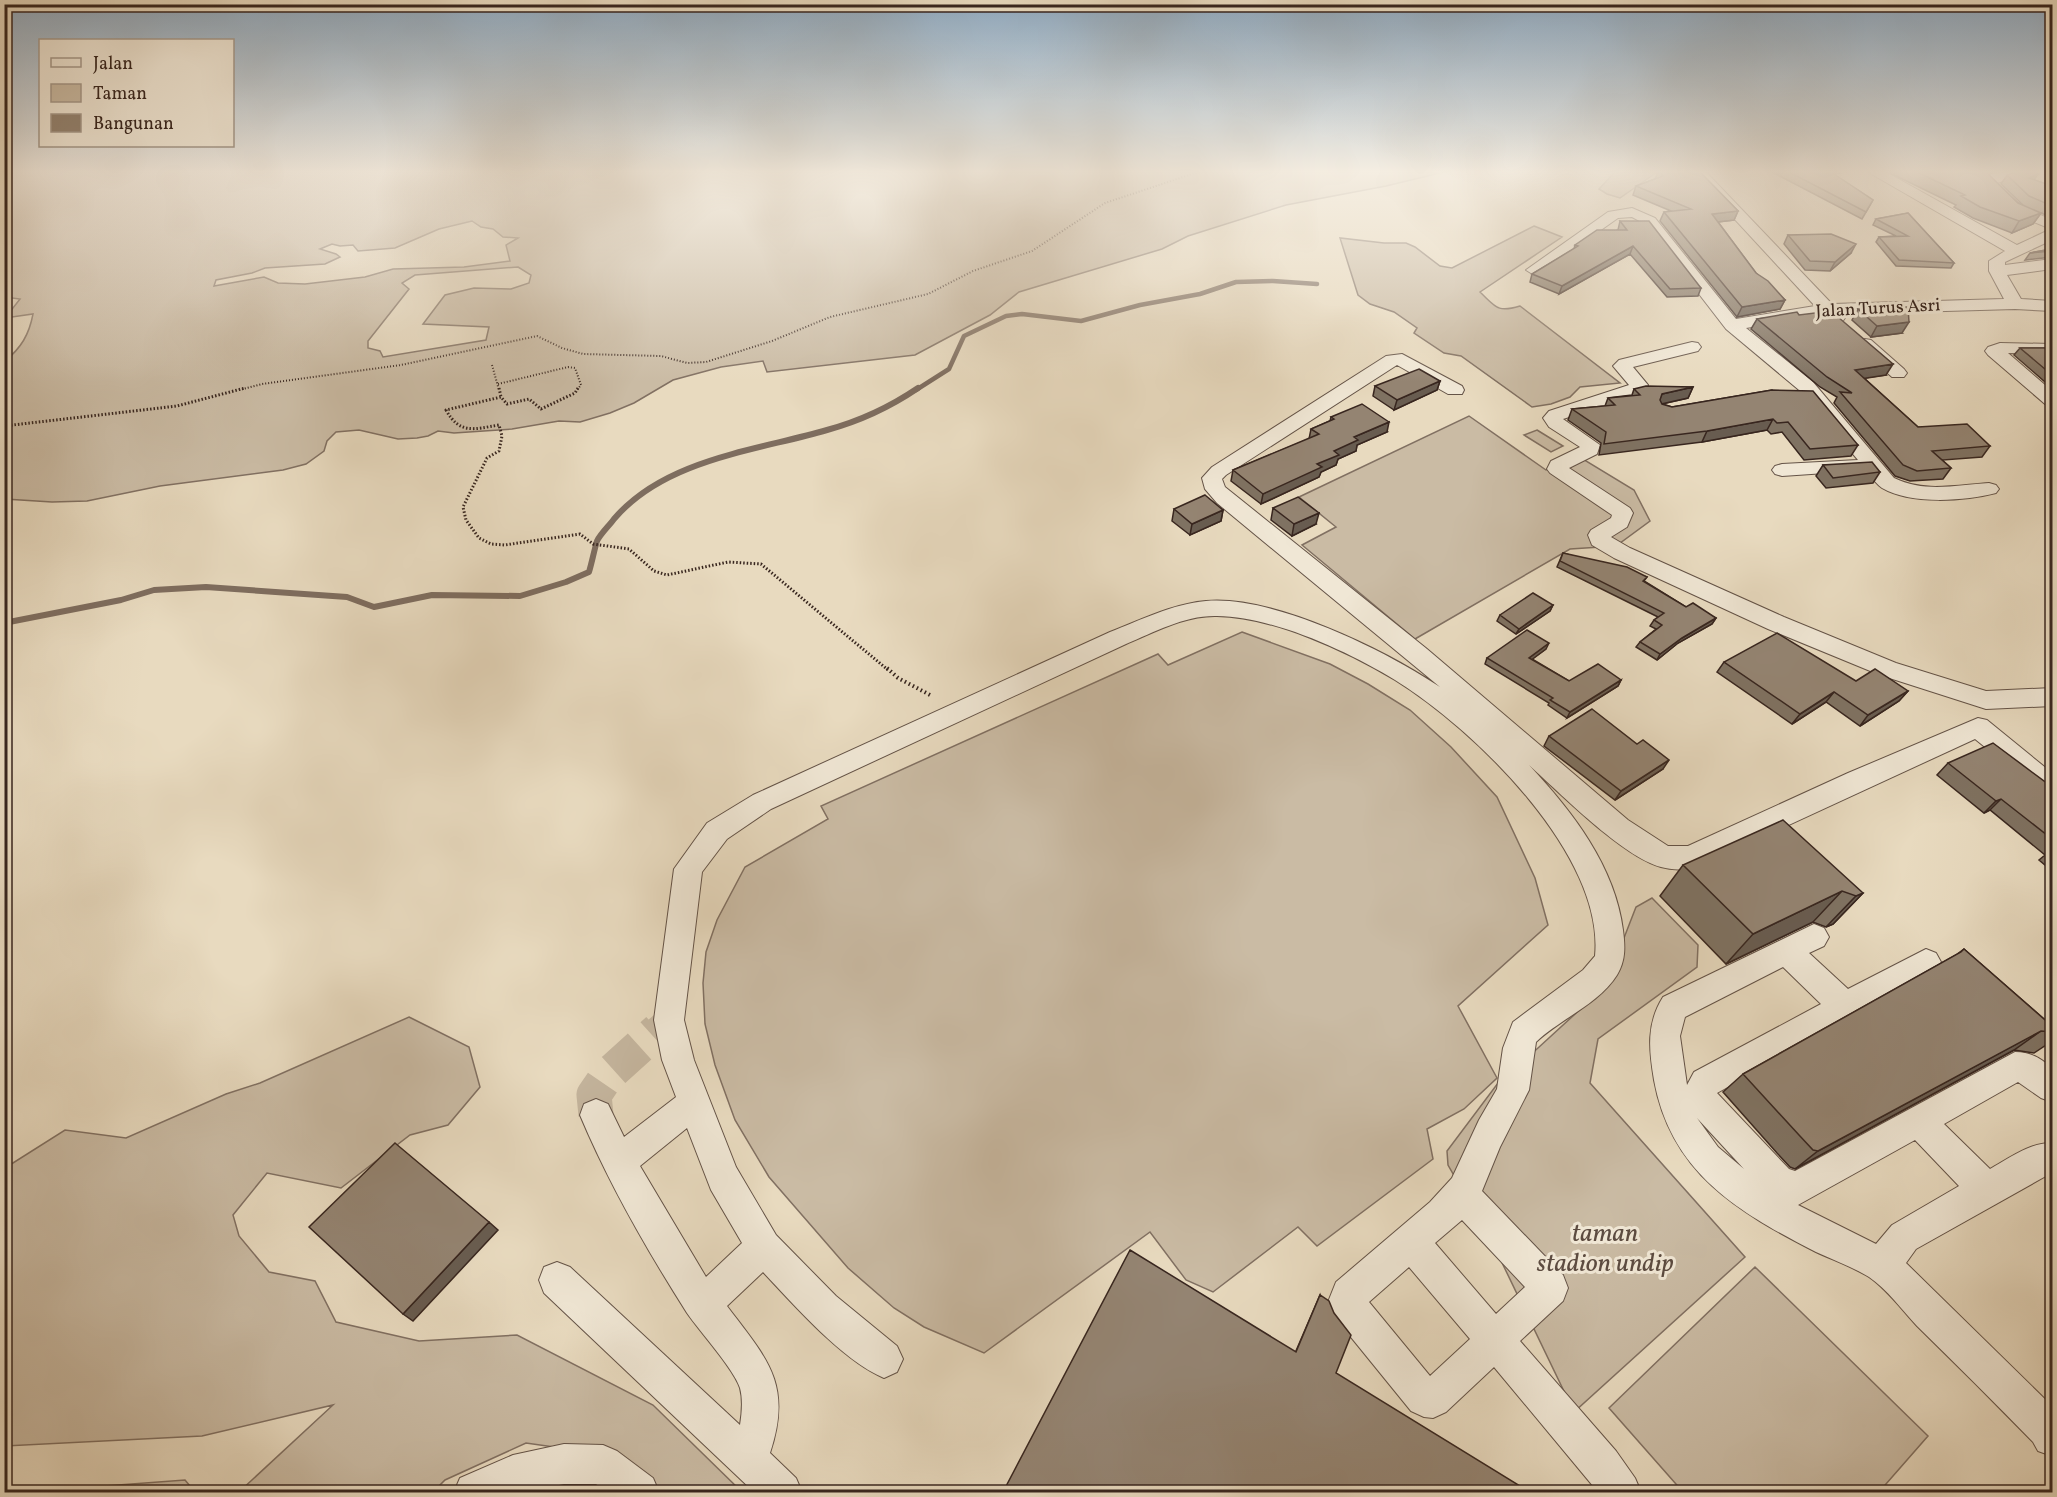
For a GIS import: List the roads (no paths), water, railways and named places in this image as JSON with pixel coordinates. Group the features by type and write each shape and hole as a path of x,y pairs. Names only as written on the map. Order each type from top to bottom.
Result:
{"street":[{"path":"1534,270 1574,242"},
{"path":"1666,242 1732,325 1806,386 1887,482 1899,490 1913,493 1989,489"},
{"path":"1766,242 1826,309 1898,373"},
{"path":"1969,242 1990,259 2015,304"},
{"path":"2002,242 2017,250"},
{"path":"1990,259 2035,242"},
{"path":"1990,259 2052,264"},
{"name":"Jalan Turus Asri","path":"1732,325 1826,309 2015,304 2052,306"},
{"path":"1692,347 1625,364 1622,366 1623,370 1639,385 1637,389 1556,415 1553,418 1556,423 1590,445 1590,450 1558,465 1557,469 1623,513 1620,522 1599,535 1600,540 1622,553 1776,623 1888,669 1986,700 2052,697"},
{"path":"2052,349 2000,348 1994,351 2052,400"},
{"path":"1455,390 1402,359 1392,360 1219,471 1212,478 1215,489 1224,499 1419,655 1626,834 1661,856 1676,859 1692,857 1836,789 1978,727"},
{"path":"1782,390 1806,386"},
{"path":"1782,470 1873,463"},
{"path":"884,1359 823,1309 764,1247 723,1178 693,1104 678,1060 669,1020 688,869 717,831 762,802 1118,638 1174,616 1215,608 1237,610 1274,619 1351,649 1404,674 1453,711 1511,761 1544,800 1580,851 1606,907 1610,942 1608,963 1596,977 1563,1000 1524,1033 1516,1058 1513,1090 1490,1132 1462,1195 1349,1295 1346,1302 1424,1398 1433,1399 1439,1395 1550,1288 1462,1195"},
{"path":"1986,700 1977,714 1978,727 2052,787"},
{"path":"1844,1006 1801,944 1674,1007 1667,1017 1664,1031 1667,1061 1677,1110 1689,1137 1724,1176 1749,1194 1812,1232 1882,1265 2047,1428 2052,1437"},
{"path":"1926,962 1705,1083 1701,1090 1702,1100 1777,1181 1787,1187 1797,1188 2015,1067 2027,1067 2052,1087"},
{"path":"619,1162 693,1104"},
{"path":"596,1115 619,1162 668,1249 703,1304 758,1381 762,1421 748,1459"},
{"path":"1917,1120 1986,1189"},
{"path":"1882,1265 1904,1237 2043,1159 2052,1160"},
{"path":"1411,1242 1497,1340 1602,1465 1621,1492"},
{"path":"703,1304 764,1247"},
{"path":"557,1280 782,1492"},
{"path":"474,1492 513,1475 564,1464 603,1465 639,1492"}],"waterway":[{"path":"916,390 949,369 964,336 1006,316 1022,314 1081,321 1140,305 1200,294 1236,282 1273,281 1317,284"},
{"path":"4,623 121,600 154,590 206,587 347,597 374,607 432,595 520,596 566,582 589,572 597,541 603,532 635,499 659,483 713,460 827,430 863,418 918,388"}],"tunnel":[{"path":"656,1031 669,1020"},
{"path":"596,1115 594,1095 607,1076 658,1030"}],"park label":[{"name":"taman stadion undip","path":"1605,1249"}]}
